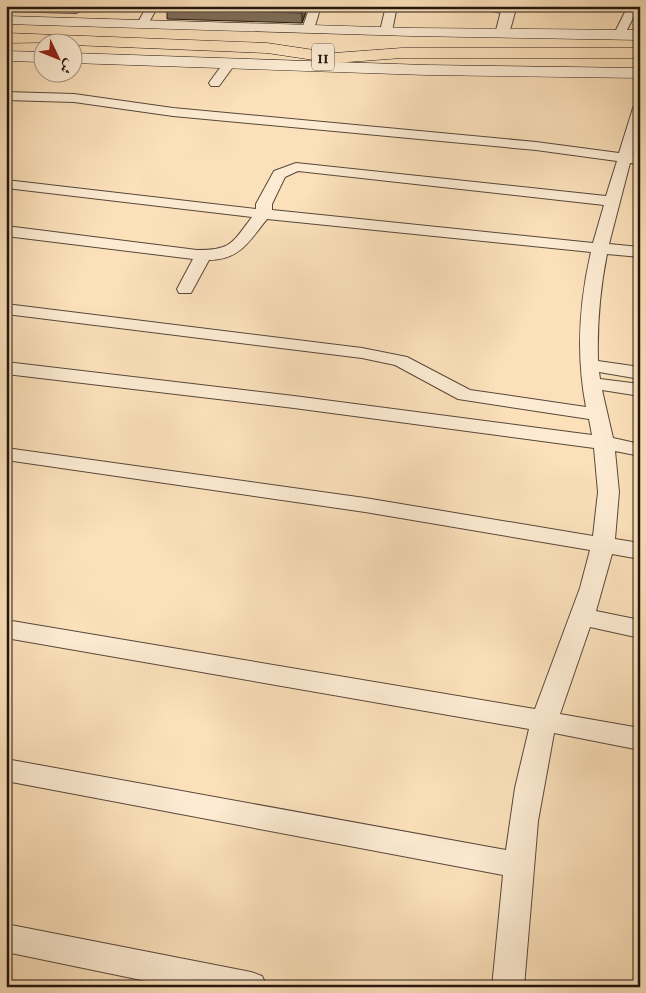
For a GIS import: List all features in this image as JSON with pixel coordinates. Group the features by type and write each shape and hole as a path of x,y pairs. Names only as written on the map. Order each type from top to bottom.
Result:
{"highway":[{"name":"11","path":"6,31 274,42 313,35 352,49 389,53 640,53"},
{"path":"622,34 624,40 640,45"},
{"path":"311,55 307,52 306,48 313,35"},
{"name":"11","path":"6,38 267,48 334,58 352,49 510,38 602,40 640,45"},
{"path":"476,52 526,58 545,65 552,71"}],"main road":[{"path":"6,20 75,13 143,24 313,35 386,31 510,38"},
{"path":"602,40 622,34 640,35"},
{"path":"6,56 32,57"},
{"path":"82,58 426,70 640,73"}],"street":[{"path":"143,24 153,6"},
{"path":"313,35 316,6"},
{"path":"386,31 392,6"},
{"path":"479,6 510,8 510,38"},
{"path":"622,34 634,6"},
{"path":"6,8 75,13"},
{"path":"215,83 229,64"},
{"path":"6,96 74,98 173,112 536,146 633,159"},
{"path":"508,987 518,865 534,760 544,721 583,616 603,544 610,498 607,462 596,414 591,374 591,297 613,201 633,159 640,108"},
{"path":"6,232 204,255 218,255 234,249 264,213 264,204 276,178 282,172 296,166 613,201"},
{"path":"6,184 640,252"},
{"path":"185,289 204,255"},
{"path":"6,309 362,353 400,361 465,395 596,414"},
{"path":"6,368 294,402 604,443 640,450"},
{"path":"591,374 640,372"},
{"path":"591,374 640,390"},
{"path":"6,454 355,504 640,551"},
{"path":"583,616 640,629"},
{"path":"6,629 640,739"},
{"path":"6,770 518,865"},
{"path":"6,938 251,987"}],"building":[{"path":"168,6 304,6 302,13 167,9"}]}
